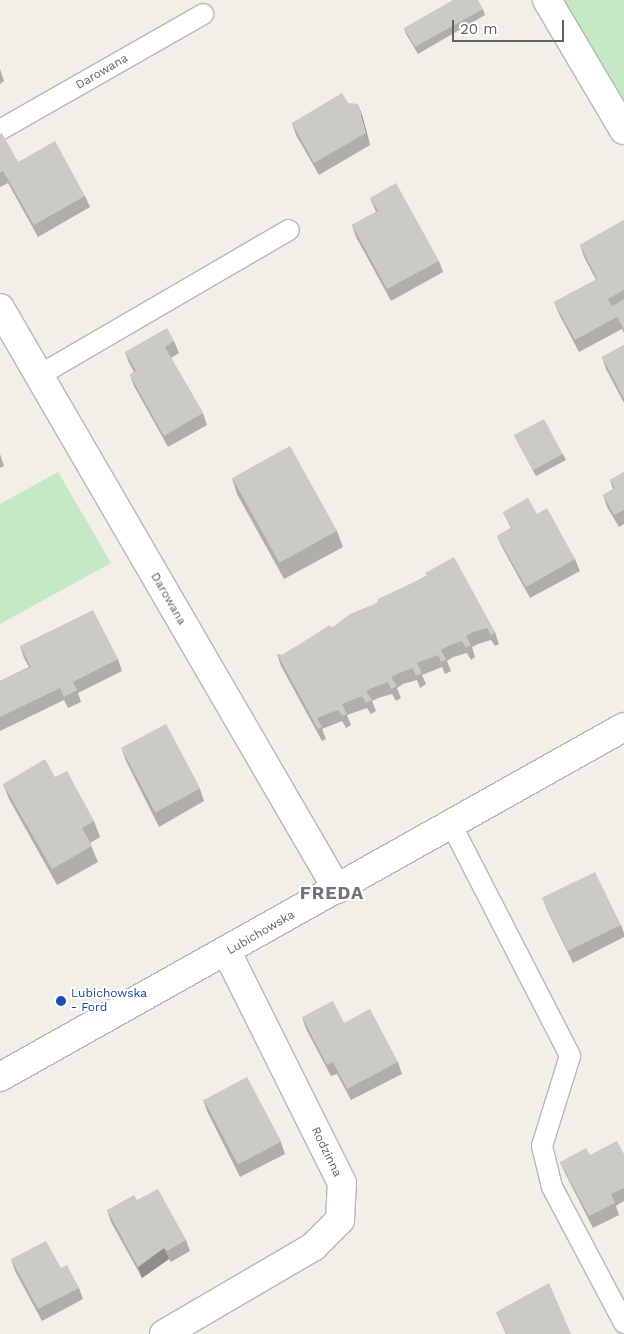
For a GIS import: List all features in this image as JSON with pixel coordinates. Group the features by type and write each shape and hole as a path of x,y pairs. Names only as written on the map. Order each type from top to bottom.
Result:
{"street":[{"path":"547,0 624,130"},
{"name":"Darowana","path":"0,308 336,889"},
{"name":"Lubichowska","path":"0,1077 227,952 624,727"},
{"name":"Rodzinna","path":"164,1334 313,1247 340,1220 342,1183 227,952"}],"lane":[{"name":"Darowana","path":"0,130 203,14"},
{"path":"38,376 289,230"},
{"path":"451,824 570,1056 542,1146 552,1187 624,1323"}],"green space":[{"path":"554,0 624,0 624,121"},
{"path":"58,472 111,563 0,624 0,504"}],"building":[{"path":"453,0 478,0 483,9 415,47 404,28"},
{"path":"342,93 348,103 358,104 366,133 314,163 292,123"},
{"path":"2,133 18,162 55,141 85,196 34,225 3,171 0,173 0,134"},
{"path":"396,183 439,261 387,289 352,225 378,211 370,198"},
{"path":"624,220 624,290 608,299 612,306 624,299 624,329 617,317 575,340 554,302 597,279 580,245"},
{"path":"167,328 174,341 165,347 203,413 164,436 130,375 136,371 125,352"},
{"path":"624,345 624,399 602,357"},
{"path":"544,419 563,454 533,470 514,435"},
{"path":"290,446 337,531 279,563 232,478"},
{"path":"624,472 624,510 614,515 603,495 615,488 610,480"},
{"path":"528,498 537,514 547,508 575,559 526,587 497,536 512,528 503,512"},
{"path":"454,557 495,632 491,635 487,628 473,632 466,636 471,645 466,648 462,641 448,646 441,650 446,659 441,662 438,655 417,663 422,673 416,676 413,668 391,677 397,686 391,689 388,682 366,691 372,700 366,703 362,696 342,704 347,714 342,716 338,710 317,718 322,727 318,729 277,654 282,655 330,625 332,628 350,614 377,603 378,599 427,576 425,573"},
{"path":"93,610 118,659 73,682 77,690 64,697 60,688 0,717 0,681 31,667 20,646"},
{"path":"166,724 200,788 155,812 121,748"},
{"path":"45,759 55,777 67,771 94,821 82,828 92,846 52,869 3,784"},
{"path":"595,872 621,925 568,951 542,898"},
{"path":"333,1001 344,1023 370,1009 398,1062 347,1089 333,1062 327,1065 302,1017"},
{"path":"247,1077 281,1141 238,1164 204,1100"},
{"path":"617,1141 624,1154 624,1188 611,1194 615,1203 589,1216 560,1162 586,1148 590,1155"},
{"path":"158,1189 186,1240 167,1251 164,1248 138,1267 107,1210 134,1195 137,1200"},
{"path":"46,1241 61,1268 67,1265 79,1288 38,1309 11,1259"},
{"path":"549,1283 571,1334 507,1334 496,1312"}],"place":[{"name":"Lubichowska - Ford","path":"61,1001"}],"district":[{"name":"FREDA","path":"332,893"}]}
